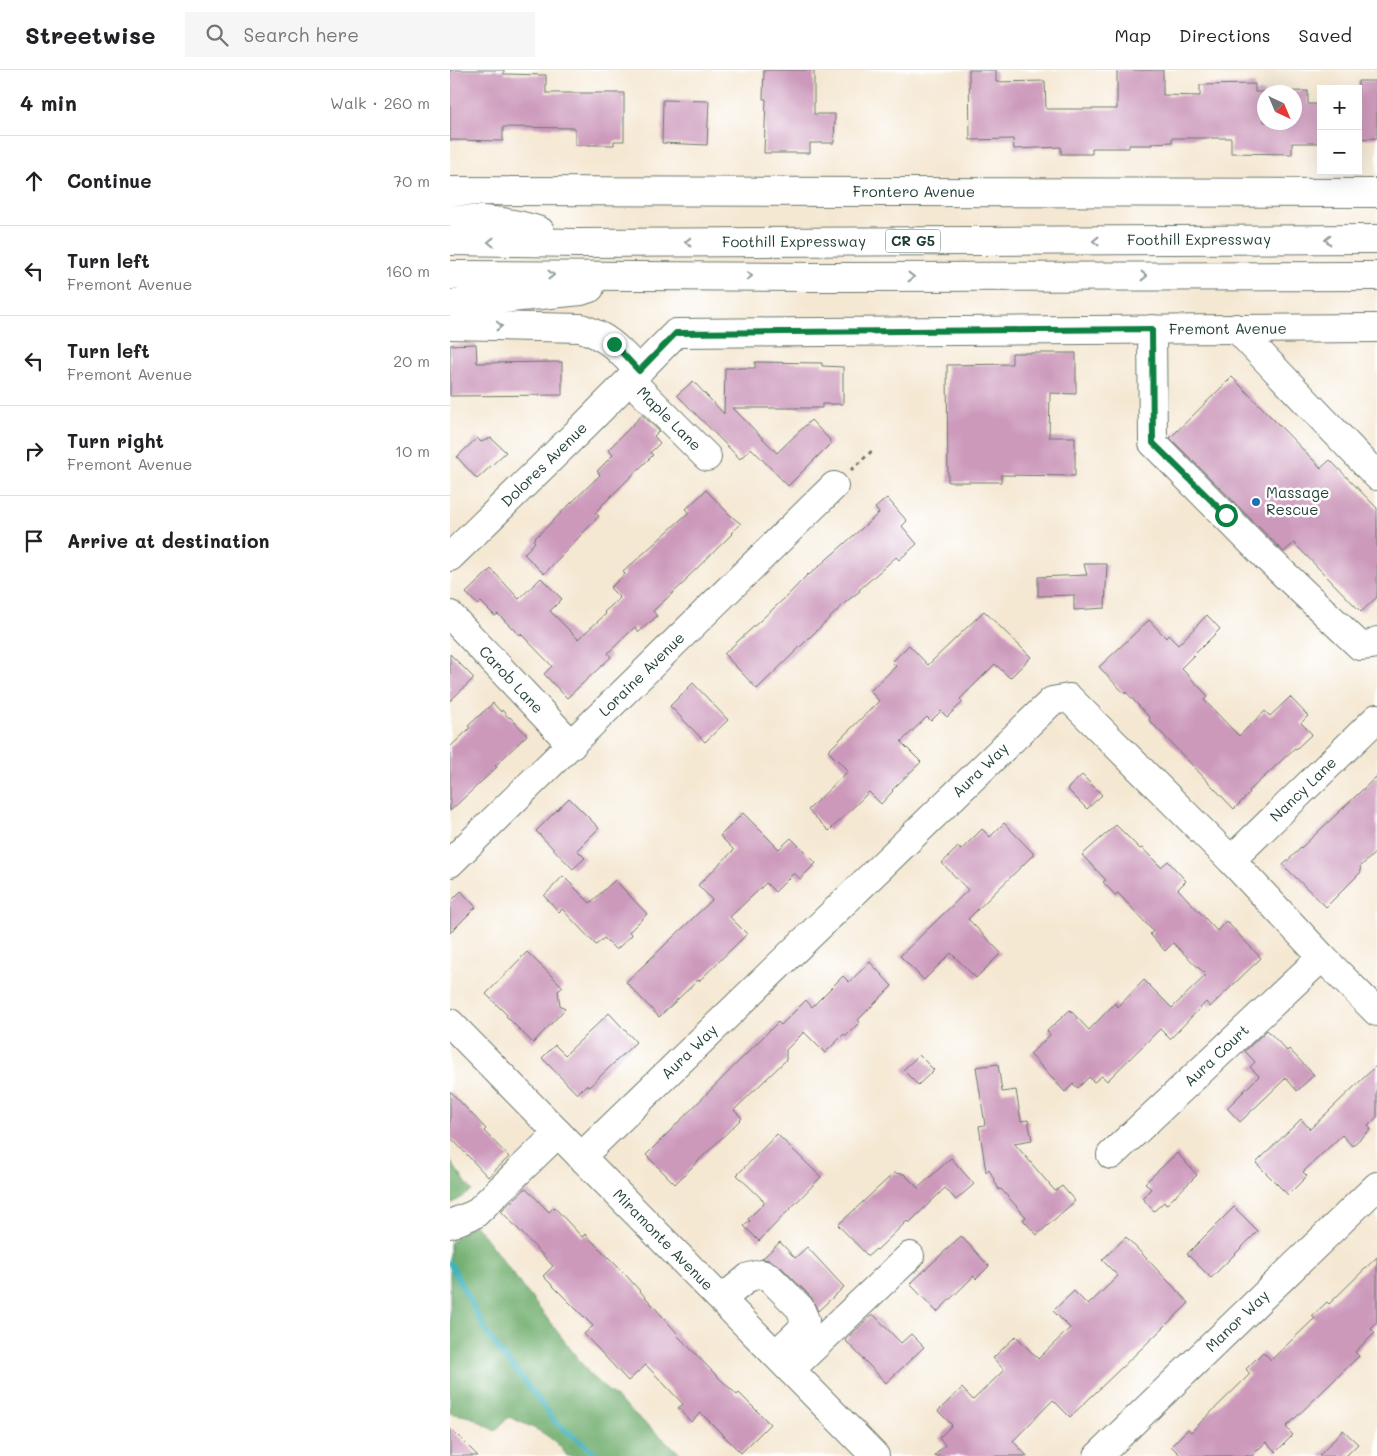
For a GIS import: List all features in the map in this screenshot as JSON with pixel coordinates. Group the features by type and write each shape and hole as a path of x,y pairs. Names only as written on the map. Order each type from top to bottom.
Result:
{"main road":[{"name":"Frontero Avenue","path":"450,191 1377,193"},
{"path":"450,219 481,219 521,225 577,243"},
{"name":"Foothill Expressway","path":"450,241 577,243 1377,239"},
{"path":"450,274 824,277 1377,276"},
{"path":"450,304 581,291 620,275"},
{"path":"450,325 581,328 594,332 614,344 635,375"},
{"path":"1236,328 1377,476"},
{"name":"Fremont Avenue","path":"635,375 676,333 1377,328"},
{"path":"1152,329 1153,443 1265,556 1360,646 1371,645 1377,641"},
{"name":"Maple Lane","path":"635,375 707,457"},
{"name":"Dolores Avenue","path":"450,557 635,375"},
{"name":"Loraine Avenue","path":"450,863 834,486"},
{"name":"Carob Lane","path":"450,615 572,745"},
{"name":"Aura Way","path":"581,1157 1052,702 1069,698 1231,860 1322,957 1377,1012"},
{"name":"Nancy Lane","path":"1231,860 1377,718"},
{"name":"Aura Court","path":"1111,1155 1322,957"},
{"name":"Miramonte Avenue","path":"450,1023 875,1456"},
{"path":"457,1221 475,1214 558,1133"},
{"name":"Manor Way","path":"1098,1456 1377,1186"},
{"path":"783,1361 910,1256"},
{"path":"722,1299 749,1277 762,1274 770,1278 800,1308 805,1320 783,1361"}],"path":[{"path":"834,486 873,450"}],"green space":[{"path":"450,1161 472,1191 450,1205"},
{"path":"474,1223 592,1377 683,1456 567,1456 548,1437 509,1417 495,1431 471,1417 450,1413 450,1243"}],"building":[{"path":"450,70 504,70 504,74 546,75 546,93 624,93 624,141 614,141 614,145 575,145 575,128 503,127 503,141 450,140"},
{"path":"764,70 814,70 814,114 835,114 834,143 810,143 810,153 764,153 766,99 763,99"},
{"path":"969,70 996,70 996,82 1045,81 1046,109 1117,109 1117,70 1163,70 1163,95 1200,96 1200,85 1255,84 1255,92 1257,92 1257,130 1302,130 1302,91 1308,91 1308,104 1317,104 1317,143 1292,143 1292,154 1231,153 1231,138 1172,138 1172,142 1152,143 1152,145 1129,145 1129,148 1092,148 1092,154 1061,154 1061,147 1014,149 1013,139 970,140"},
{"path":"1358,81 1377,81 1377,138 1362,139 1362,85 1358,85"},
{"path":"663,100 709,101 707,145 662,143"},
{"path":"476,344 477,363 562,362 562,395 450,396 450,345"},
{"path":"1012,353 1076,353 1076,394 1050,393 1049,437 1075,437 1075,476 1001,475 1001,482 948,482 947,365 1012,364"},
{"path":"755,362 822,363 822,366 843,367 843,404 822,404 822,408 733,408 777,453 811,420 830,440 831,443 788,486 751,448 740,459 677,395 693,381 724,414 725,368 755,368"},
{"path":"1232,377 1321,468 1330,460 1377,508 1377,597 1361,612 1294,543 1284,552 1170,438"},
{"path":"642,415 659,431 654,436 660,443 650,453 653,455 602,505 595,513 599,516 544,574 524,554 535,542 533,540 600,475 597,471 613,455 608,450"},
{"path":"477,438 481,442 491,438 506,452 477,479 457,457"},
{"path":"706,490 741,524 687,580 653,611 657,616 639,632 635,627 608,653 611,657 567,698 544,674 552,666 521,634 519,635 498,614 495,616 481,602 478,605 466,593 491,569 519,599 541,578 562,599 550,611 578,639 606,614 604,612 620,598 610,588 625,574 623,572 689,512 686,509"},
{"path":"887,498 907,521 902,526 917,544 899,560 896,557 859,590 757,689 724,654 808,574 879,513 875,508"},
{"path":"1084,564 1107,564 1105,608 1074,610 1074,595 1038,596 1038,577 1087,575"},
{"path":"984,611 1031,657 1010,678 995,664 960,699 963,702 947,717 941,711 931,721 927,717 901,742 921,762 892,790 881,804 869,792 829,831 808,810 848,771 828,751 879,701 870,691 896,666 892,662 909,645 928,665"},
{"path":"1207,615 1220,629 1181,668 1208,696 1204,700 1239,736 1265,711 1270,716 1290,697 1308,716 1301,723 1312,734 1249,791 1250,793 1234,809 1149,720 1150,718 1126,692 1125,694 1099,667 1149,620 1166,638 1168,635 1178,645"},
{"path":"450,654 474,678 450,701"},
{"path":"693,683 728,720 705,742 670,706"},
{"path":"493,703 527,735 495,766 497,767 450,811 450,747 470,728 468,726"},
{"path":"1082,775 1102,795 1087,809 1067,789"},
{"path":"1377,776 1377,851 1360,867 1361,872 1326,907 1283,865"},
{"path":"569,798 599,828 577,850 585,858 573,869 536,831"},
{"path":"743,813 779,849 791,838 816,863 800,879 794,873 775,892 766,883 730,917 747,934 659,1017 626,982 712,900 698,885 734,850 720,836"},
{"path":"1004,823 1034,854 968,919 1001,953 976,978 951,953 924,980 900,956 968,890 942,863 958,847 961,850 982,829 990,837"},
{"path":"1116,825 1161,867 1168,861 1186,881 1178,889 1217,931 1226,921 1261,958 1210,1007 1206,1002 1170,1039 1160,1029 1107,1081 1102,1076 1094,1082 1089,1077 1078,1088 1073,1084 1065,1092 1030,1054 1050,1035 1047,1031 1070,1010 1089,1030 1115,1003 1118,1007 1144,980 1172,1008 1206,975 1173,943 1165,951 1150,934 1153,931 1118,893 1115,895 1103,882 1106,880 1082,855"},
{"path":"563,876 590,903 615,880 647,914 629,932 632,935 616,950 604,938 596,945 562,909 559,912 544,896"},
{"path":"461,891 476,907 450,933 450,902"},
{"path":"527,952 563,987 558,991 560,1005 565,1009 533,1043 486,994"},
{"path":"870,962 892,986 858,1020 860,1022 846,1036 844,1034 825,1053 804,1032 786,1050 786,1060 734,1110 742,1118 675,1184 646,1155 778,1022 781,1025 806,1000 812,1007 843,976 849,982"},
{"path":"609,1013 636,1042 589,1087 586,1085 577,1094 542,1058 555,1045 565,1055"},
{"path":"1267,1030 1314,1075 1297,1091 1286,1078 1240,1122 1227,1108 1259,1076 1250,1067 1255,1062 1245,1051"},
{"path":"919,1055 934,1070 918,1085 903,1070"},
{"path":"998,1064 1002,1092 1016,1090 1021,1121 1028,1120 1032,1140 1014,1143 1055,1191 1062,1186 1075,1201 1037,1235 1023,1220 1026,1217 1001,1189 999,1190 989,1169 986,1172 979,1126 985,1125 976,1067"},
{"path":"1377,1065 1377,1117 1368,1126 1371,1129 1352,1146 1342,1135 1303,1172 1307,1176 1288,1195 1256,1163 1301,1119 1310,1129"},
{"path":"450,1091 486,1129 484,1131 509,1157 488,1177 450,1137"},
{"path":"777,1134 821,1177 759,1241 744,1226 750,1221 748,1219 765,1202 737,1175"},
{"path":"1177,1153 1197,1175 1166,1205 1164,1202 1154,1211 1142,1198 1151,1189 1145,1183"},
{"path":"951,1158 974,1184 956,1200 945,1188 909,1223 907,1221 877,1250 868,1256 838,1225 894,1173 904,1174 918,1188"},
{"path":"526,1188 549,1212 554,1207 582,1237 585,1234 624,1273 677,1335 714,1373 737,1395 739,1393 770,1424 741,1453 701,1413 691,1422 678,1408 683,1404 646,1365 628,1381 584,1334 593,1326 543,1276 553,1266 501,1211"},
{"path":"1234,1207 1258,1231 1211,1278 1187,1254"},
{"path":"961,1236 989,1266 976,1279 974,1276 937,1312 910,1284"},
{"path":"1126,1237 1189,1303 1070,1417 1053,1400 1013,1441 1027,1456 934,1456 945,1445 939,1438 952,1425 938,1411 962,1388 973,1400 1004,1370 993,1358 1016,1336 1038,1359 1070,1328 1053,1311 1074,1291 1088,1305 1118,1276 1102,1260"},
{"path":"780,1242 795,1258 807,1247 844,1287 818,1311 811,1297 781,1267 769,1260 762,1259"},
{"path":"1377,1257 1377,1323 1371,1329 1375,1333 1355,1352 1359,1356 1286,1427 1293,1435 1276,1452 1266,1442 1252,1456 1181,1456 1171,1446 1188,1429 1191,1432 1250,1374 1246,1369 1263,1352 1271,1360 1315,1318 1312,1316 1327,1302 1329,1304"},
{"path":"873,1314 901,1343 911,1334 924,1347 886,1383 845,1340"},
{"path":"450,1428 478,1456 450,1456"},
{"path":"1343,1430 1358,1444 1346,1456 1319,1456"}],"waterway":[{"path":"450,1263 488,1335 502,1355 519,1374 555,1422 599,1456"}],"place":[{"name":"Massage Rescue","path":"1256,502"}],"route":[{"path":"614,344 639,371 676,333 1152,329 1153,443 1226,515"}]}
